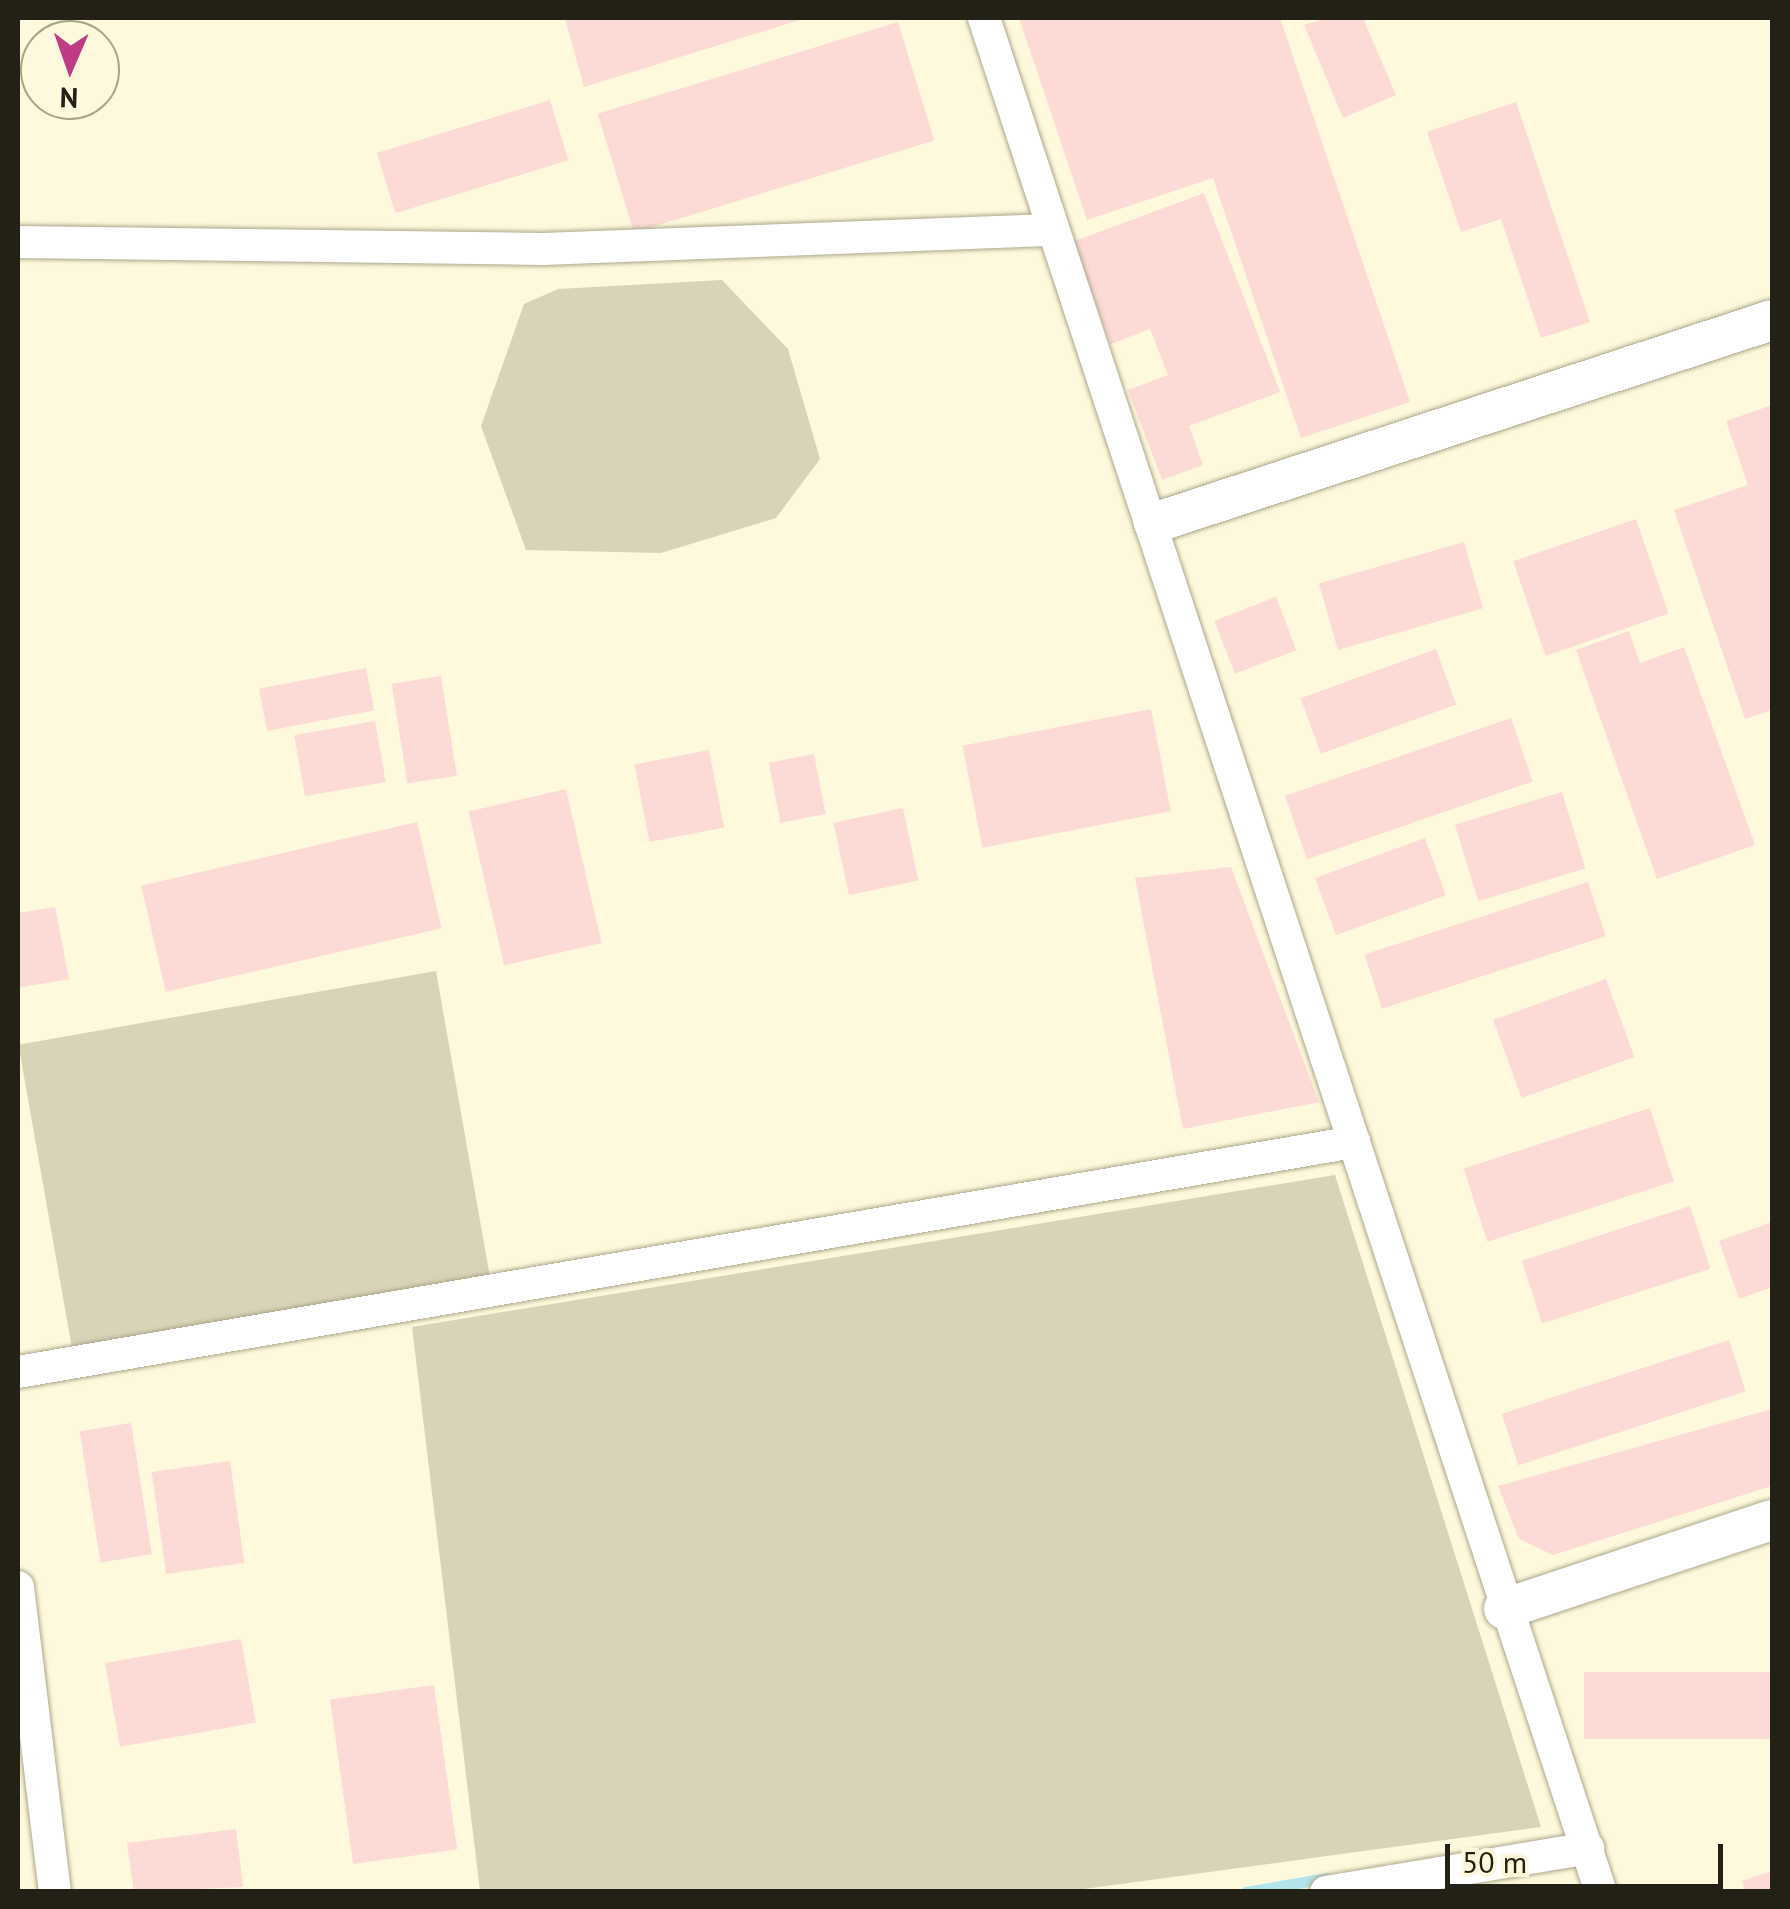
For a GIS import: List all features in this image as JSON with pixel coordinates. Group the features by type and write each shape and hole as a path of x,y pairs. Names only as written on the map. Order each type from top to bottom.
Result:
{"street":[{"path":"984,18 1050,230 1154,524 1504,1609 1601,1892"},
{"path":"18,242 543,248 1050,230"},
{"path":"1154,524 1772,320"},
{"path":"18,1372 1354,1142"},
{"path":"1504,1609 1772,1520"},
{"path":"18,1586 56,1892"},
{"path":"1326,1892 1588,1848"}],"shaded area":[{"path":"722,280 788,349 820,459 776,518 661,553 526,550 481,426 524,304 558,289"},
{"path":"436,971 492,1290 75,1364 18,1045"},
{"path":"1335,1175 1541,1827 1062,1892 480,1891 412,1327"}],"building":[{"path":"565,18 806,18 584,87"},
{"path":"1019,18 1280,18 1410,402 1301,438 1213,178 1087,220"},
{"path":"1327,18 1363,18 1396,95 1343,118 1304,25"},
{"path":"898,22 934,141 634,232 598,114"},
{"path":"550,100 568,160 395,213 377,153"},
{"path":"1516,102 1590,322 1541,338 1501,219 1461,232 1427,132"},
{"path":"1204,193 1280,392 1189,426 1203,465 1162,480 1128,390 1168,375 1150,329 1111,344 1072,242"},
{"path":"1772,405 1772,710 1745,719 1674,510 1748,485 1726,421"},
{"path":"1636,519 1669,614 1546,656 1513,561"},
{"path":"1464,542 1483,608 1338,650 1319,584"},
{"path":"1276,597 1296,650 1235,674 1214,621"},
{"path":"1629,631 1640,663 1684,647 1755,845 1657,879 1576,650"},
{"path":"1436,649 1456,704 1321,754 1301,698"},
{"path":"366,668 374,710 267,731 259,689"},
{"path":"441,676 457,776 407,784 392,684"},
{"path":"1151,709 1171,811 982,848 963,746"},
{"path":"1511,718 1533,781 1307,859 1285,796"},
{"path":"375,721 386,782 305,796 294,735"},
{"path":"709,750 724,828 649,842 634,765"},
{"path":"814,754 826,814 780,823 769,763"},
{"path":"566,789 602,943 504,965 469,811"},
{"path":"1562,792 1585,869 1478,901 1455,825"},
{"path":"903,808 918,880 849,895 834,823"},
{"path":"417,822 442,928 166,992 141,886"},
{"path":"1425,838 1446,895 1336,935 1315,878"},
{"path":"1231,867 1319,1102 1183,1129 1135,878"},
{"path":"1588,882 1606,936 1382,1009 1365,955"},
{"path":"55,907 69,979 18,988 18,913"},
{"path":"1606,979 1634,1057 1522,1098 1493,1020"},
{"path":"1650,1108 1674,1181 1487,1242 1464,1169"},
{"path":"1690,1206 1710,1269 1542,1323 1522,1261"},
{"path":"1772,1222 1772,1287 1739,1299 1719,1241"},
{"path":"1729,1340 1746,1391 1518,1465 1502,1414"},
{"path":"1772,1409 1772,1486 1553,1555 1519,1539 1498,1486"},
{"path":"131,1423 152,1554 100,1562 80,1431"},
{"path":"230,1461 244,1563 166,1574 152,1472"},
{"path":"241,1639 256,1723 120,1747 105,1663"},
{"path":"1584,1672 1772,1672 1772,1739 1584,1739"},
{"path":"434,1685 457,1849 353,1864 330,1700"},
{"path":"236,1829 243,1887 134,1892 127,1843"},
{"path":"1772,1871 1772,1892 1745,1892 1742,1881"}],"waterway":[{"path":"1246,1892 1326,1878"}]}
